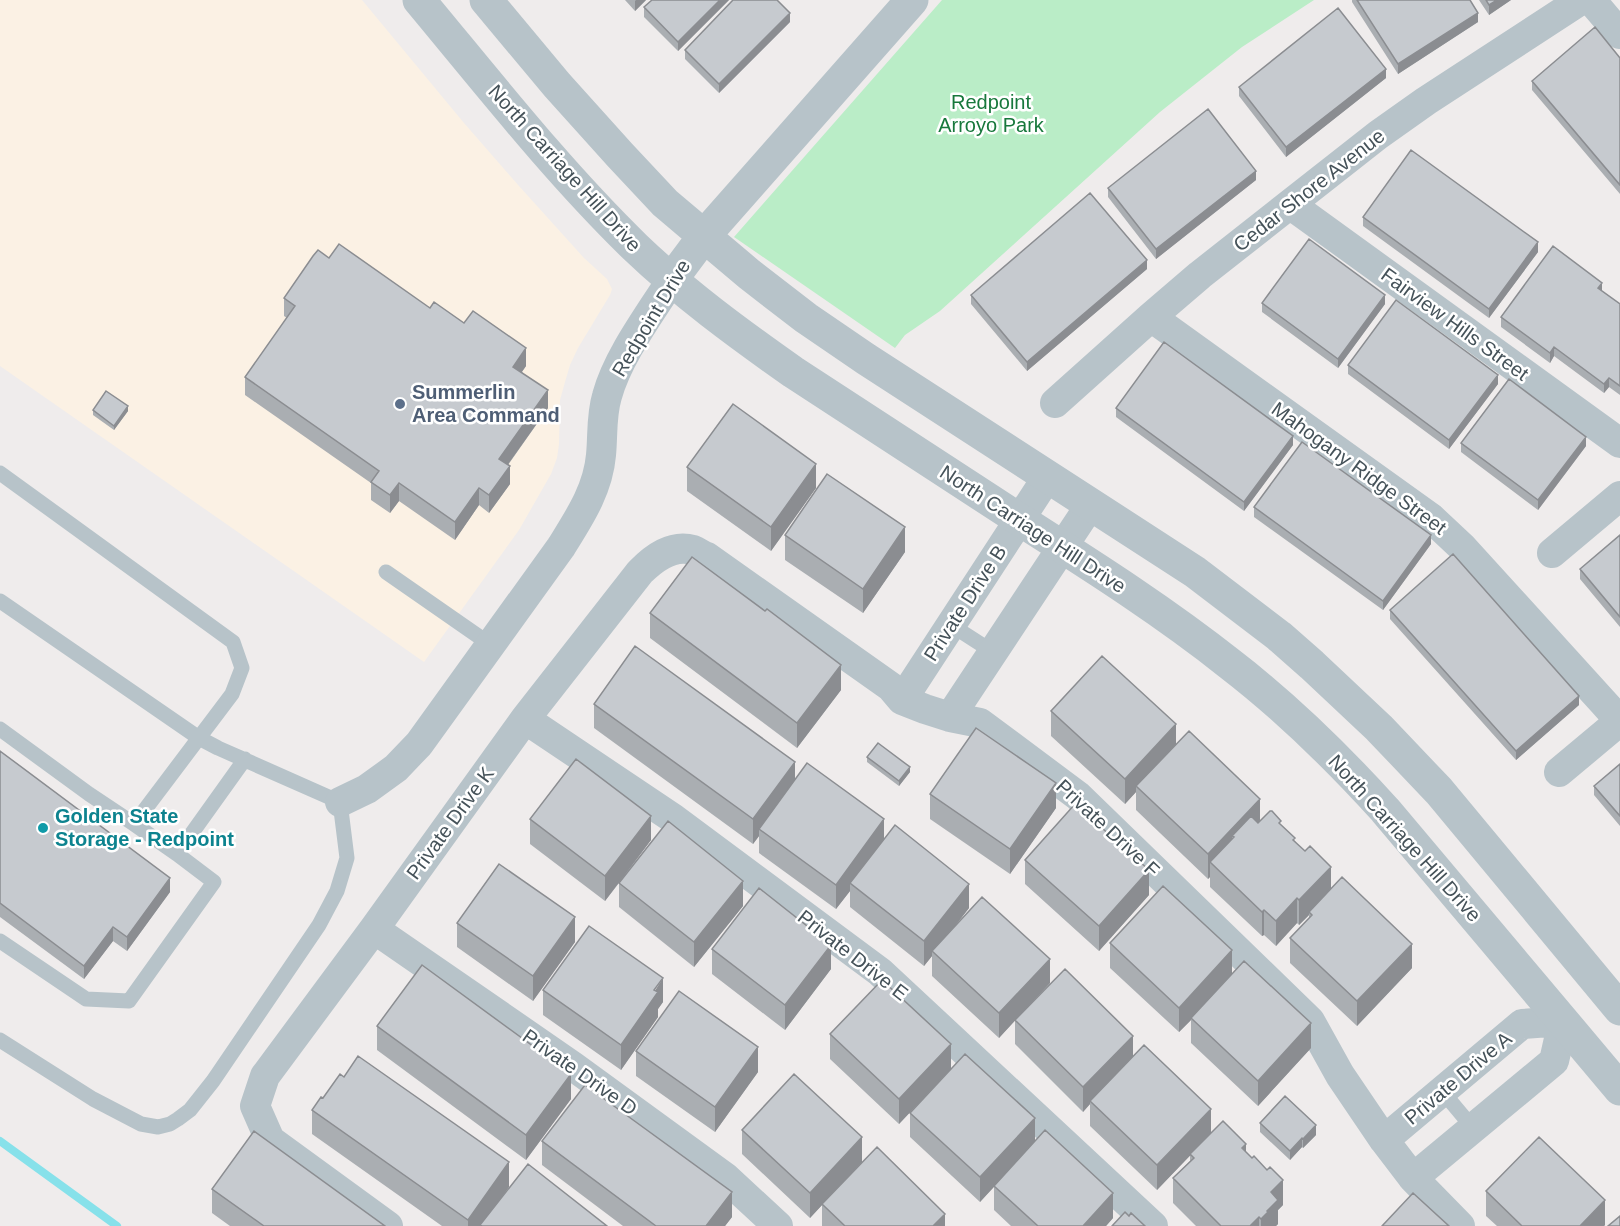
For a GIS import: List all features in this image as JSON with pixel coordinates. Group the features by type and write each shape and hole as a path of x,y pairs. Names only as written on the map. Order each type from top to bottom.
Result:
{"street":[{"name":"North Carriage Hill Drive","path":"419,0 563,171 636,248 672,279 754,345 793,372 1020,519 1204,644 1296,720 1385,810 1620,1089"},
{"path":"486,0 557,85 665,203 774,294 815,324 1195,572 1279,636 1379,728 1439,792 1614,990 1563,1022 1554,1061 1413,1178"},
{"name":"Redpoint Drive","path":"340,802 367,789 396,768 419,744 581,516 592,494 598,474 607,394 624,356 672,279 704,236 912,0"},
{"name":"Cedar Shore Avenue","path":"1055,403 1200,275 1402,118 1581,0"},
{"path":"1591,0 1620,34"},
{"name":"Fairview Hills Street","path":"1291,205 1620,443"},
{"name":"Mahogany Ridge Street","path":"1151,317 1431,518 1463,548 1620,721"},
{"name":"Private Drive B","path":"902,699 1048,476"},
{"path":"1552,554 1620,496"},
{"path":"950,717 1091,504"},
{"name":"Private Drive F","path":"664,553 678,549 692,550 707,557 891,687 902,699 950,717 980,723 1078,796 1310,1021 1340,1075 1384,1140 1413,1178 1460,1226"},
{"name":"Private Drive K","path":"388,1226 270,1140 255,1106 265,1076 525,720 640,572 651,560 664,553"},
{"name":"Private Drive E","path":"525,720 674,819 880,972 1153,1226"},
{"path":"1559,772 1620,721"},
{"name":"Private Drive D","path":"374,929 574,1067 725,1177 778,1226"},
{"name":"Private Drive A","path":"1384,1140 1522,1024 1563,1022"}],"lane":[{"path":"0,473 233,642 242,668 232,694 134,824"},
{"path":"386,572 490,645"},
{"path":"0,601 199,738 340,802 347,858 337,891 319,925 213,1081 190,1110 170,1124 158,1127 141,1124 93,1099 0,1040"},
{"path":"951,625 993,652"},
{"path":"0,729 214,882 129,1001 86,999 0,941"},
{"path":"177,854 245,759"},
{"path":"1442,1091 1473,1128"}],"shaded area":[{"path":"0,0 362,0 519,186 584,258 607,279 612,289 610,295 578,348 565,382 560,400 557,458 551,474 519,530 424,662 0,366"}],"green space":[{"name":"Redpoint Arroyo Park","path":"942,0 1314,0 1242,47 1160,112 940,311 905,335 895,348 734,237"}],"building":[{"path":"652,0 720,0 678,42 644,7"},
{"path":"733,0 777,0 790,13 719,84 685,50"},
{"path":"1357,0 1470,0 1478,13 1398,64"},
{"path":"1486,0 1497,0 1489,5"},
{"path":"1338,8 1386,69 1286,147 1239,87"},
{"path":"1595,27 1620,58 1620,185 1532,81"},
{"path":"1208,109 1256,171 1156,249 1108,188"},
{"path":"1411,150 1538,242 1489,309 1363,217"},
{"path":"1090,193 1147,260 1027,362 971,295"},
{"path":"1309,239 1385,295 1338,359 1262,303"},
{"name":"Summerlin Area Command","path":"339,244 430,308 434,302 464,323 473,311 526,348 513,367 548,390 499,459 510,466 489,495 479,488 455,522 399,483 390,495 371,482 379,471 245,377 295,306 284,298 313,256 318,250 329,258"},
{"path":"1553,246 1602,283 1598,288 1620,304 1620,386 1609,378 1604,384 1554,347 1550,353 1501,317"},
{"path":"1396,300 1498,375 1449,440 1348,365"},
{"path":"1164,342 1293,436 1244,502 1116,408"},
{"path":"1509,379 1586,437 1538,500 1461,443"},
{"path":"106,391 128,406 114,426 93,410"},
{"path":"733,404 816,464 771,527 687,467"},
{"path":"1302,442 1431,535 1383,601 1254,507"},
{"path":"827,474 905,527 863,589 785,535"},
{"path":"1620,535 1620,617 1580,569"},
{"path":"1453,554 1579,696 1516,751 1390,610"},
{"path":"692,557 765,611 767,609 841,665 797,723 650,613"},
{"path":"635,646 795,762 753,819 594,704"},
{"path":"1102,656 1176,724 1125,779 1051,711"},
{"path":"976,728 1056,783 1010,849 930,794"},
{"path":"1189,731 1260,799 1208,854 1136,786"},
{"path":"878,743 910,767 899,781 867,757"},
{"name":"Golden State Storage - Redpoint","path":"0,751 170,878 127,937 113,927 84,966 0,903"},
{"path":"576,759 651,816 605,876 530,819"},
{"path":"807,763 884,819 836,885 759,829"},
{"path":"1620,764 1620,816 1594,786"},
{"path":"1075,804 1149,870 1099,926 1025,860"},
{"path":"1270,811 1295,838 1293,840 1305,851 1310,846 1331,867 1276,921 1264,910 1262,912 1210,862 1251,816 1258,823"},
{"path":"668,821 743,881 694,942 619,883"},
{"path":"895,825 969,884 924,941 850,883"},
{"path":"499,864 575,917 533,976 457,923"},
{"path":"1342,877 1412,944 1357,1001 1290,938 1312,915 1309,912"},
{"path":"1163,886 1232,950 1179,1008 1110,943"},
{"path":"759,888 831,945 785,1005 712,949"},
{"path":"982,897 1050,959 999,1013 932,951"},
{"path":"589,926 663,978 654,990 658,992 621,1045 543,990"},
{"path":"1244,961 1311,1023 1258,1081 1191,1018"},
{"path":"422,965 571,1074 526,1135 377,1026"},
{"path":"1065,969 1133,1036 1083,1087 1015,1020"},
{"path":"882,980 951,1044 899,1099 830,1034"},
{"path":"679,991 758,1047 715,1107 636,1051"},
{"path":"1144,1045 1211,1109 1157,1165 1090,1101"},
{"path":"965,1054 1035,1118 980,1177 910,1113"},
{"path":"358,1056 509,1162 468,1220 312,1110 340,1074 344,1077"},
{"path":"794,1074 862,1137 810,1193 742,1130"},
{"path":"585,1085 732,1192 706,1226 656,1226 542,1141"},
{"path":"1285,1096 1316,1125 1290,1151 1260,1123"},
{"path":"1223,1121 1246,1144 1242,1148 1252,1158 1254,1156 1267,1170 1270,1167 1283,1180 1271,1192 1278,1200 1261,1219 1259,1217 1250,1226 1221,1226 1173,1178 1194,1158 1190,1154"},
{"path":"1045,1130 1113,1193 1083,1226 1038,1226 994,1186"},
{"path":"254,1131 385,1226 264,1226 212,1189"},
{"path":"1539,1137 1605,1200 1580,1226 1522,1226 1486,1191"},
{"path":"877,1147 945,1214 933,1226 845,1226 822,1204"},
{"path":"528,1164 607,1226 480,1225"},
{"path":"1413,1193 1449,1226 1382,1226"},
{"path":"1125,1212 1129,1216 1131,1213 1145,1226 1112,1226"},
{"path":"1620,1216 1620,1226 1608,1226"}],"waterway":[{"path":"0,1141 117,1226"}],"place":[{"name":"Summerlin Area Command","path":"400,404"},
{"name":"Golden State Storage - Redpoint","path":"43,828"}]}
